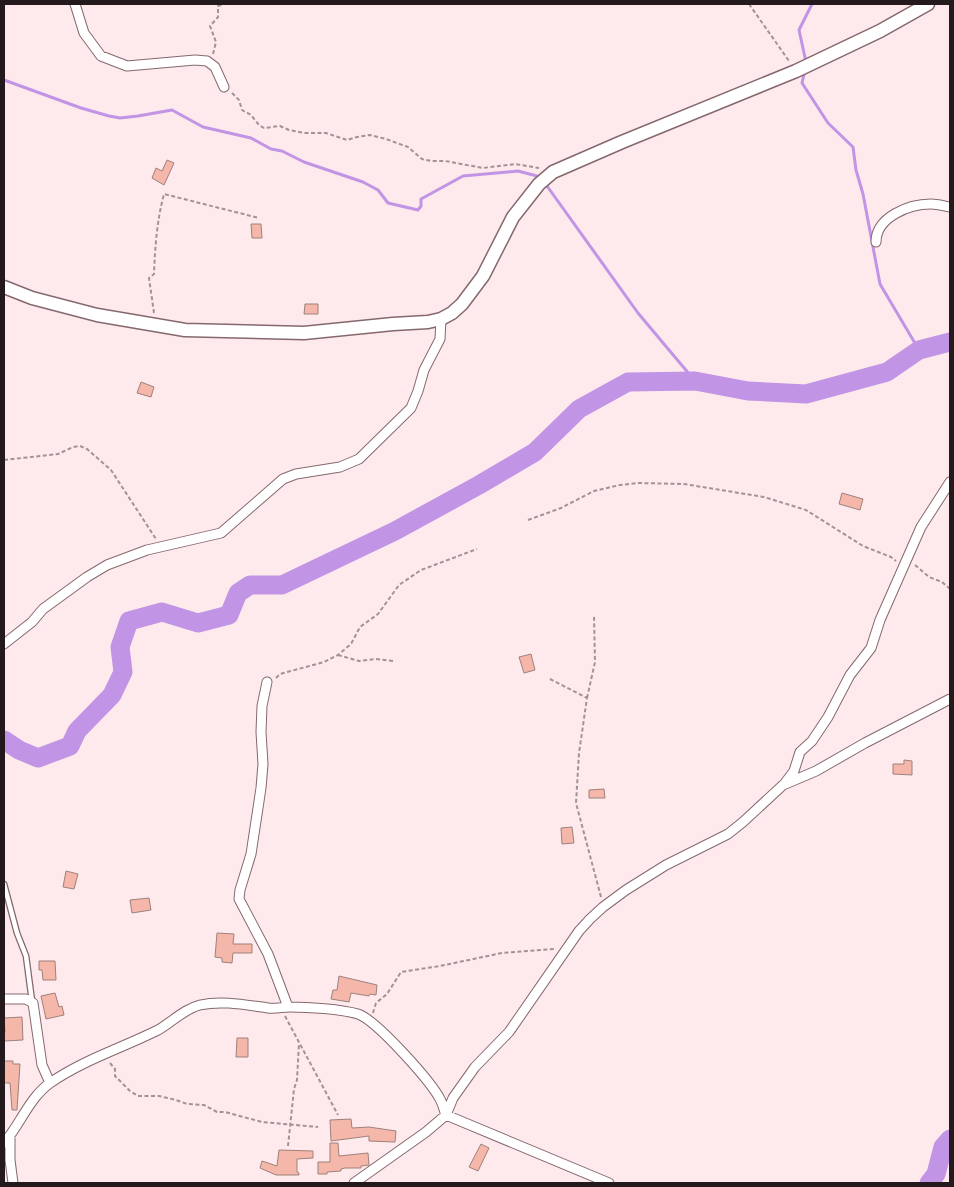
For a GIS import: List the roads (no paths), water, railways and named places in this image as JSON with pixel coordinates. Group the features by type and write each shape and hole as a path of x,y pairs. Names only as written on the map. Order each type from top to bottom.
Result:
{"street":[{"path":"75,4 84,33 101,56 128,66 195,60 207,61 215,67 224,87"},
{"path":"4,287 32,298 97,315 184,330 304,333 428,322 441,319 452,313 468,296 483,276 513,217 539,184 553,172 796,71 880,31 928,4"},
{"path":"876,242 876,234 879,227 898,212 933,203 950,207"},
{"path":"4,644 32,622 42,609 86,576 107,565 147,550 221,533 283,479 296,474 340,467 359,459 411,408 424,370 440,339 441,319"},
{"path":"354,1183 404,1149 446,1115 453,1098 470,1075 509,1032 568,948 590,919 603,906 666,865 728,834 744,822 783,785 794,771 800,752 812,741 828,717 850,675 871,648 880,620 921,526 950,482"},
{"path":"267,682 262,706 263,764 260,788 251,854 240,890 239,900 268,954 283,1008"},
{"path":"783,785 816,771 950,699"},
{"path":"4,999 26,998 32,1002 42,1065 50,1083"},
{"path":"13,1183 7,1139 25,1111 50,1083 101,1054 157,1030 184,1012 197,1006 235,1003 346,1012 359,1015 370,1021 422,1075 441,1101 446,1115 609,1183"}],"lane":[{"path":"4,884 17,933 26,956 32,1002"}],"waterway":[{"path":"806,62 799,30 812,4"},
{"path":"805,70 802,83 828,123 853,147 856,170 863,194 880,284 919,350"},
{"path":"4,80 81,108 120,118 172,110 203,127 251,138 271,149 282,151 304,162 363,182 378,190 388,203 418,210 421,206 421,199 463,176 518,171 537,176"},
{"path":"547,186 638,313 695,381"},
{"path":"4,740 19,750 38,758 70,746 77,731 112,695 123,672 120,647 129,621 162,612 198,623 229,615 238,593 250,585 282,585 395,531 535,452 579,409 628,382 695,381 748,391 806,394 887,372 919,350 950,342"},
{"path":"929,1183 936,1174 943,1147 950,1139"}]}
